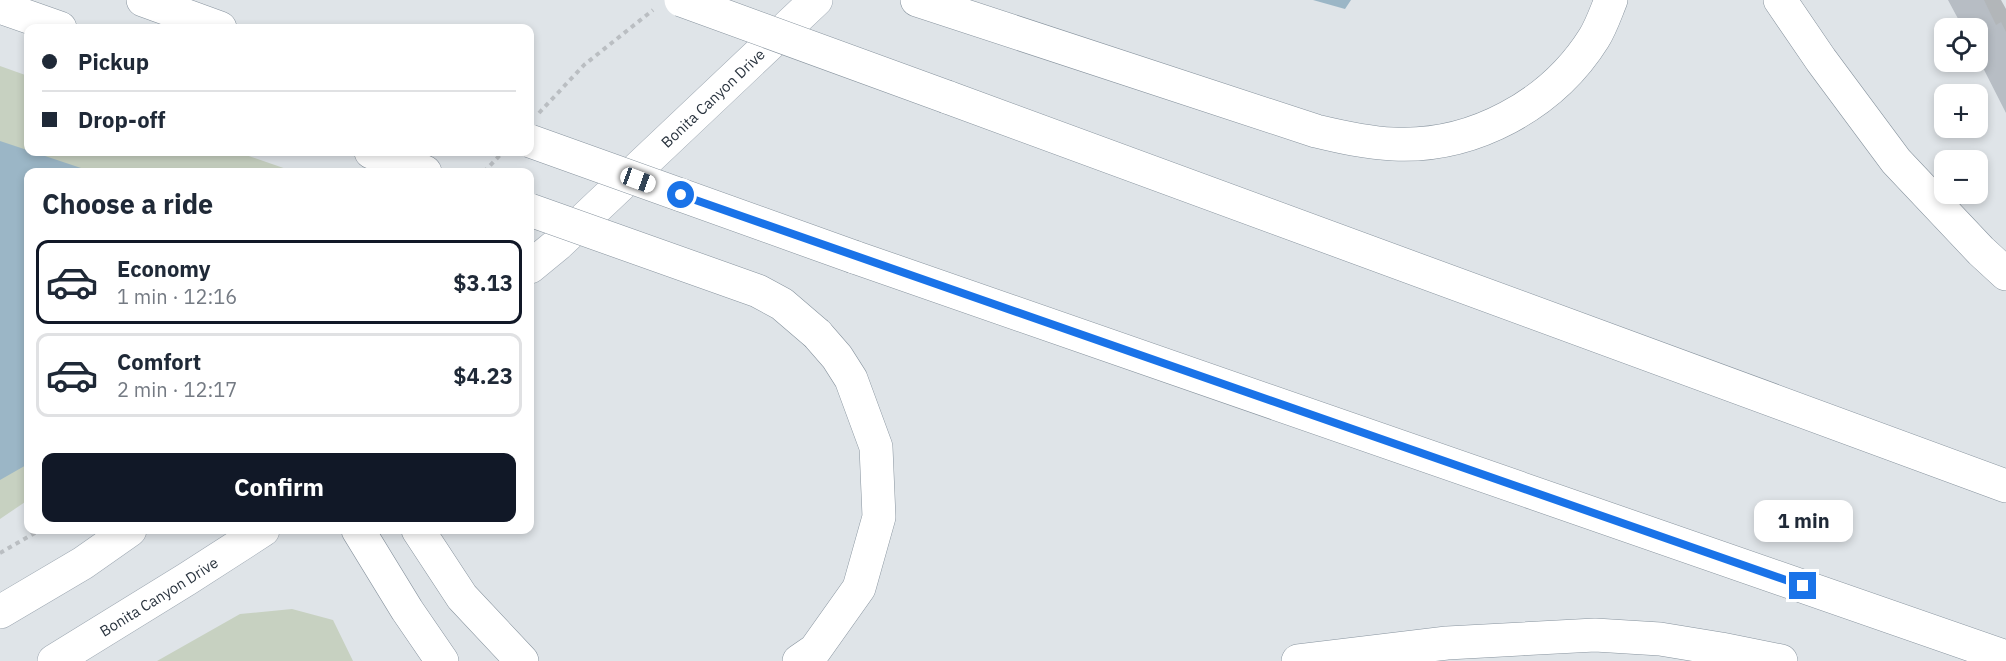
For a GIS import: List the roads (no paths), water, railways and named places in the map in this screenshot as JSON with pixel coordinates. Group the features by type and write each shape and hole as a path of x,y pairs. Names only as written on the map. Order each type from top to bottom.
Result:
{"main road":[{"path":"143,0 209,24"},
{"name":"Bonita Canyon Drive","path":"534,264 558,244 816,0"},
{"path":"916,0 1316,131 1354,140 1394,144 1438,141 1483,130 1522,110 1575,64 1595,36 1611,0"},
{"path":"1780,0 1821,60 1896,161 1981,251 2006,274"},
{"path":"669,4 947,98 2006,486"},
{"path":"0,8 48,24"},
{"path":"534,128 854,257 2006,657"},
{"path":"382,156 413,168"},
{"path":"534,211 758,291 782,304 817,334 837,357 851,379 876,447 879,517 859,588 815,650 798,661"},
{"path":"0,612 83,563 124,534"},
{"name":"Bonita Canyon Drive","path":"54,661 257,534"},
{"path":"360,534 442,661"},
{"path":"421,534 462,597 522,661"},
{"path":"1298,661 1447,643 1595,635 1660,639 1781,661"}],"water":[{"path":"1313,0 1351,0 1345,9"},
{"path":"0,141 24,149 24,156 45,156 81,168 24,168 24,466 0,480"}]}
